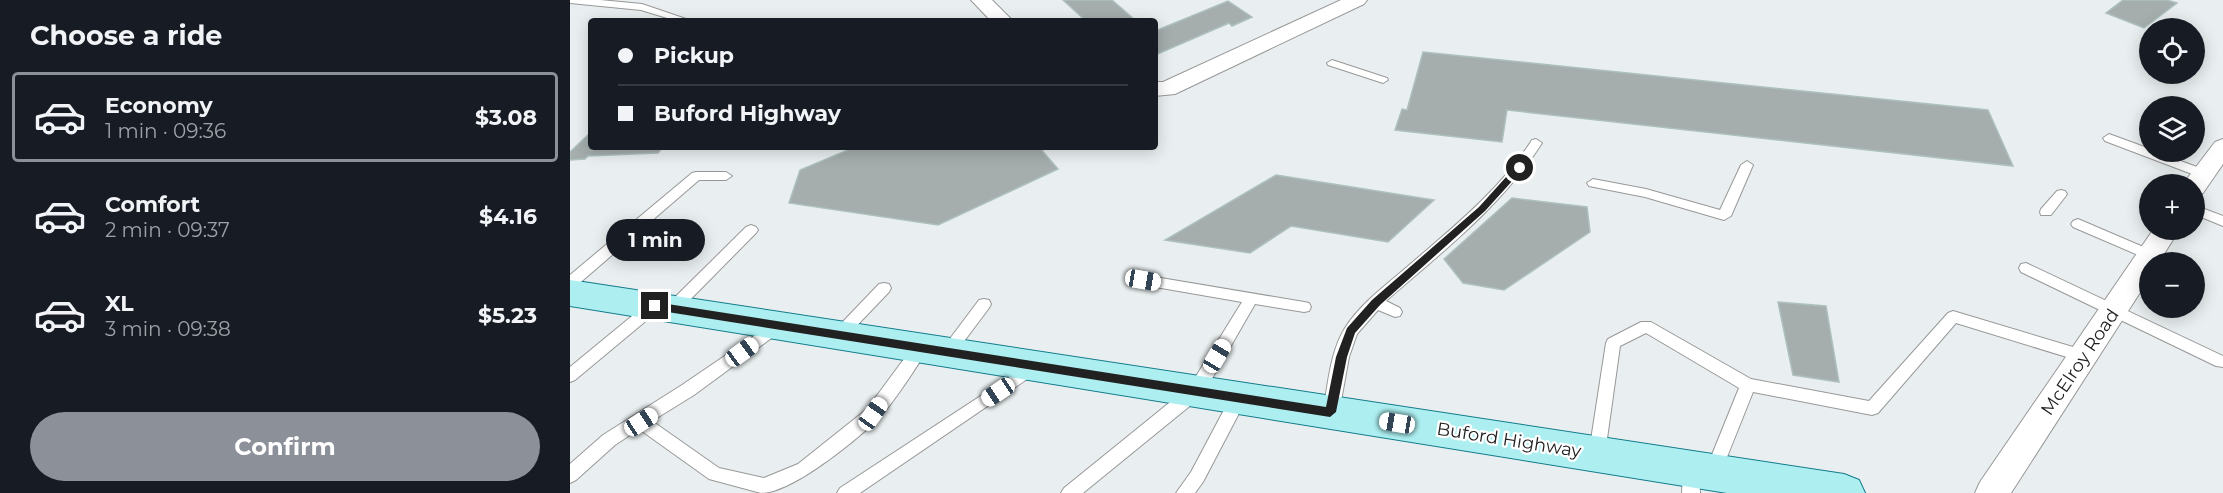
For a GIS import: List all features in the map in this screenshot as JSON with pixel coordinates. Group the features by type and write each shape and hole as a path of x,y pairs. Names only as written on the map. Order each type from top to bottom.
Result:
{"main road":[{"name":"Buford Highway","path":"570,293 1597,454 1698,478 1844,493"}],"street":[{"path":"981,0 1000,18"},
{"path":"1158,89 1167,89 1357,0"},
{"path":"2203,174 2223,147"},
{"name":"McElroy Road","path":"1992,493 2139,272"}],"lane":[{"path":"570,0 642,7 677,18"},
{"path":"1332,63 1383,80"},
{"path":"2109,138 2186,174"},
{"path":"1330,412 1341,357 1351,331 1376,302 1482,209 1520,168 1536,143"},
{"path":"1593,183 1646,193 1724,216 1747,165"},
{"path":"570,283 696,176 726,176"},
{"path":"2046,212 2061,194"},
{"path":"2205,214 2223,221"},
{"path":"2078,224 2143,252"},
{"path":"570,376 663,308 751,230"},
{"path":"2026,268 2221,362"},
{"path":"1143,280 1304,307"},
{"path":"839,335 884,288"},
{"path":"1070,493 1196,391 1251,299"},
{"path":"1376,302 1395,312"},
{"path":"641,422 715,474 760,490 804,469 873,414 934,350 984,303"},
{"path":"1597,454 1613,343 1646,326 1748,385 1872,408 1953,317 2083,356"},
{"path":"572,472 609,440 641,422 777,326"},
{"path":"846,493 1035,366"},
{"path":"1698,478 1748,385"},
{"path":"1185,493 1197,477 1239,398"}],"building":[{"path":"1063,0 1112,0 1133,18 1083,18"},
{"path":"2123,0 2167,0 2177,3 2157,18 2139,18 2139,26 2106,13"},
{"path":"1228,1 1252,17 1232,26 1229,23 1158,54 1158,30"},
{"path":"1423,52 1988,110 2013,166 1507,110 1502,142 1395,130 1402,109 1407,110"},
{"path":"588,135 588,150 660,150 658,153 588,156 585,159 570,160 570,152"},
{"path":"848,150 1042,150 1058,169 938,225 789,203 800,170"},
{"path":"1276,175 1434,200 1388,242 1291,226 1250,253 1165,240"},
{"path":"1512,198 1587,207 1590,232 1504,290 1463,283 1444,259"},
{"path":"1778,302 1826,306 1839,382 1793,375"}],"route":[{"path":"655,306 1330,412 1341,357 1351,331 1376,302 1482,209 1520,168"}]}
